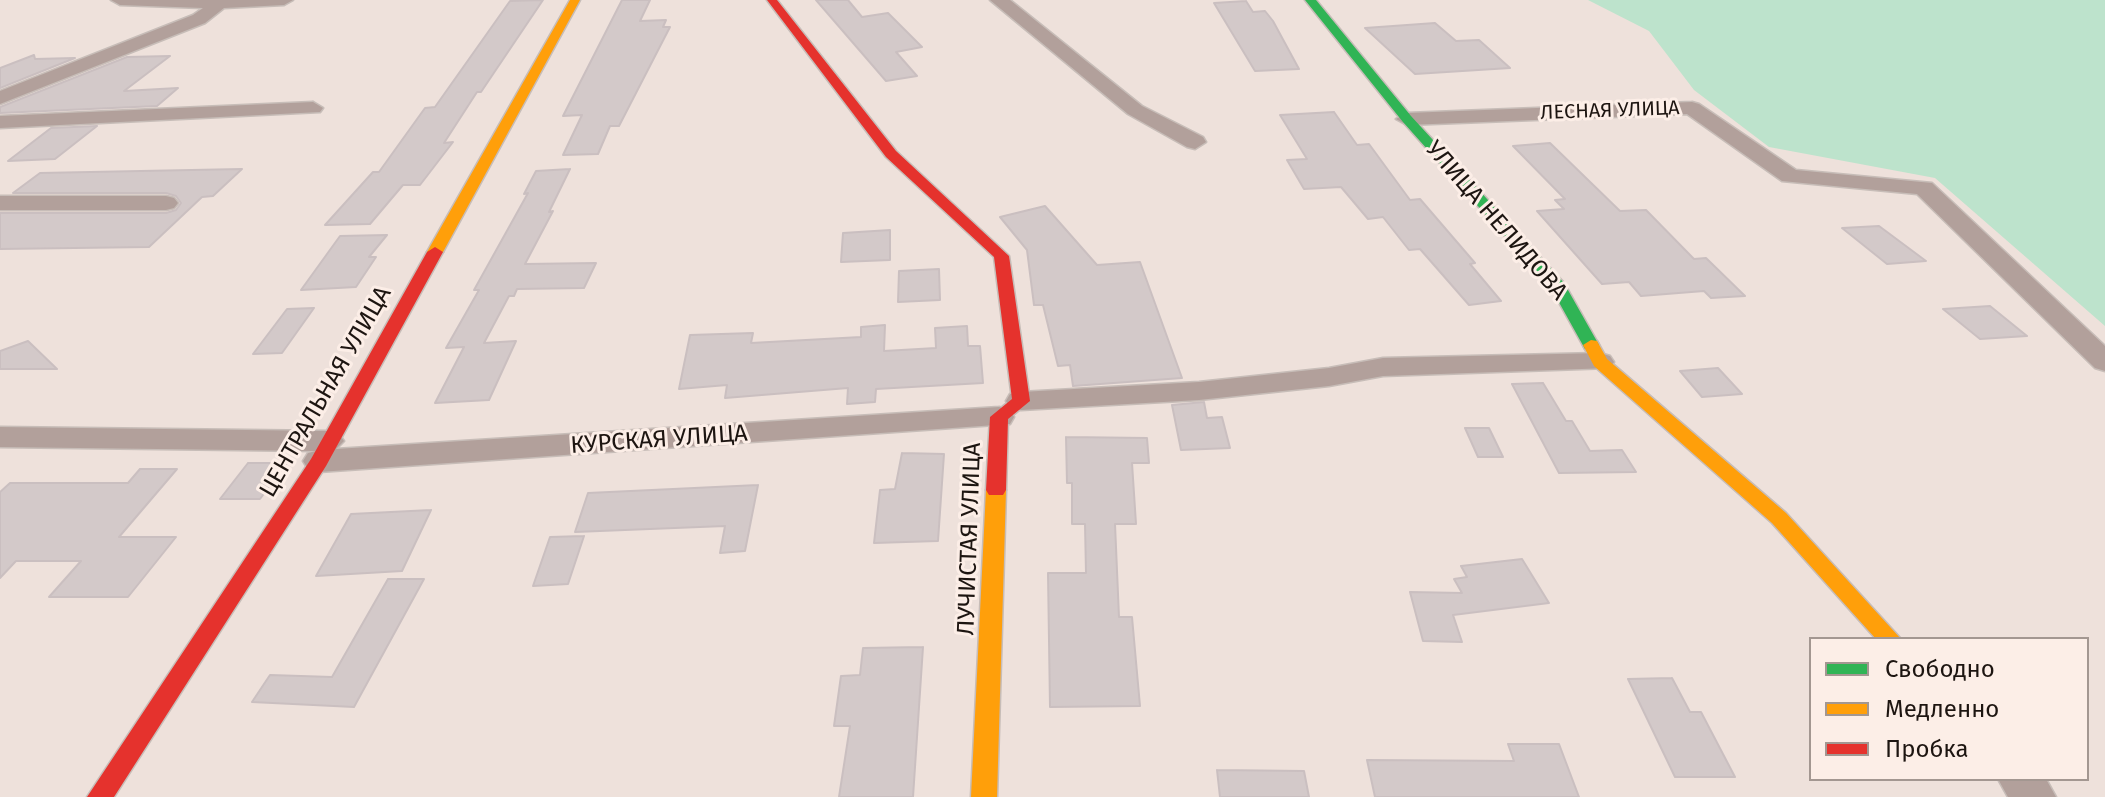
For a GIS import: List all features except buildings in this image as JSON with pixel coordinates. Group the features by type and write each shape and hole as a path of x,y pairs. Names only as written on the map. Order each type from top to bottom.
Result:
{"street":[{"path":"120,0 220,3 284,0"},
{"name":"ЦЕНТРАЛЬНАЯ УЛИЦА","path":"100,797 324,451 575,0"},
{"name":"ЛУЧИСТАЯ УЛИЦА","path":"772,0 891,154 1001,256 1010,409 984,797"},
{"path":"999,0 1135,110 1195,142"},
{"name":"УЛИЦА НЕЛИДОВА","path":"1310,0 1407,119 1558,286 1600,362 1779,518 1888,637"},
{"path":"0,98 199,19 220,3"},
{"path":"0,122 313,108"},
{"name":"ЛЕСНАЯ УЛИЦА","path":"1407,119 1692,108 1790,176 1924,188 2105,362"},
{"path":"0,203 166,203"},
{"name":"КУРСКАЯ УЛИЦА","path":"0,437 324,451 1010,409 1329,377 1383,367 1600,362"},
{"path":"2021,781 2035,797"}],"green space":[{"path":"1588,0 2105,0 2105,326 1935,178 1769,147 1694,90 1649,31"}],"traffic: fast":[{"path":"1310,0 1407,119 1558,286 1591,345"}],"traffic: slow":[{"path":"435,252 575,0"},
{"path":"1591,345 1600,362 1779,518 1888,637"},
{"path":"984,797 996,490"}],"traffic: jam":[{"path":"772,0 891,154 1001,256 1021,401 999,417 996,490"},
{"path":"100,797 319,461 435,252"}]}
